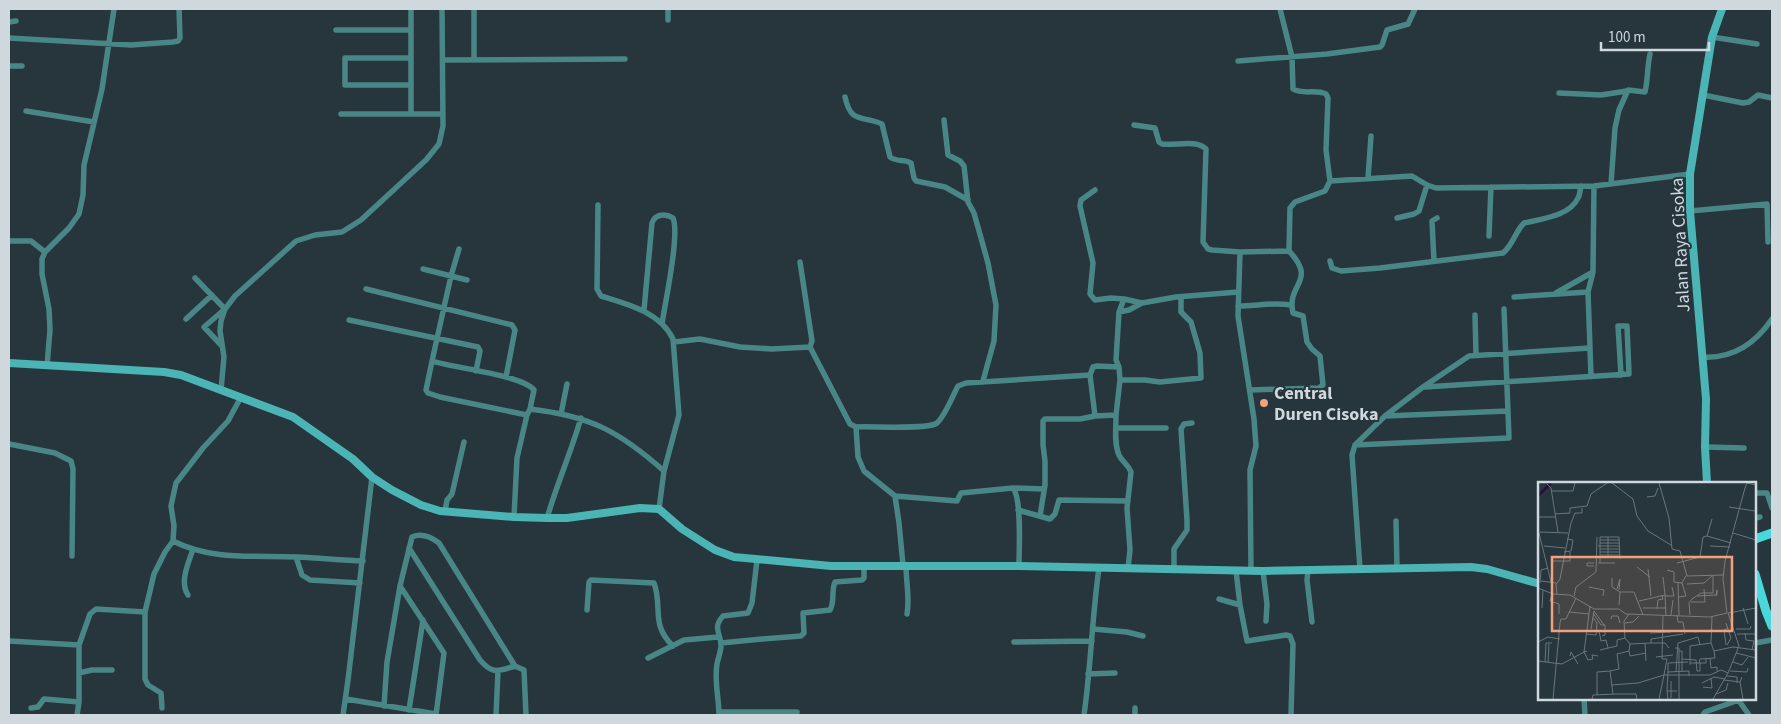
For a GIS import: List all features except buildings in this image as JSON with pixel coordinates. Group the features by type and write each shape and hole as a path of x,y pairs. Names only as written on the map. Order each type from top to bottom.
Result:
{"main road":[{"path":"1756,539 1772,533"},
{"path":"1756,577 1772,626"}],"street":[{"path":"47,366 50,330 42,265 45,252 69,228 79,214 83,195 84,165 102,89 114,9"},
{"path":"9,38 136,45 178,41 180,38 180,9"},
{"path":"411,9 412,114"},
{"path":"221,345 204,327 225,309 235,296 296,241 315,235 342,232 361,220 426,160 439,144 442,134 443,114 442,9"},
{"path":"474,9 474,60"},
{"path":"668,9 668,20"},
{"path":"1280,9 1292,57 1293,89 1298,92 1322,92 1328,98 1326,150 1330,182 1325,191 1295,202 1290,208 1288,251"},
{"path":"1238,60 1292,57 1380,47 1387,30 1390,27 1408,24 1415,9"},
{"name":"Jalan Raya Cisoka","path":"1707,482 1705,447 1706,398 1690,211 1690,174 1712,37 1722,9"},
{"path":"9,22 16,21"},
{"path":"336,30 411,30"},
{"path":"1712,37 1757,44"},
{"path":"1558,93 1602,95 1628,90 1645,92 1650,54"},
{"path":"411,58 345,58 345,85 412,85"},
{"path":"443,60 625,59"},
{"path":"9,66 22,66"},
{"path":"1611,184 1615,128 1619,110 1627,91"},
{"path":"1703,95 1743,103 1749,102 1758,94 1772,98"},
{"path":"845,97 847,106 855,117 882,124 890,157 894,160 909,161 916,181 945,187 968,200"},
{"path":"26,111 94,122"},
{"path":"341,114 443,114"},
{"path":"944,120 948,155 960,161 964,166 968,200 974,212 988,263 996,305 994,341 983,381"},
{"path":"1134,125 1155,128 1159,142 1162,144 1197,144 1203,145 1206,149 1203,242 1208,249 1240,252 1288,251 1298,260 1302,273 1292,305 1293,313 1303,317 1305,336 1310,347 1320,356 1323,385 1318,388 1250,390"},
{"path":"1368,179 1371,136"},
{"path":"1330,182 1412,176 1436,188 1594,186 1690,174"},
{"path":"1397,218 1419,211 1427,185"},
{"path":"1330,261 1332,268 1341,271 1502,253 1509,248 1524,223 1563,213 1572,207 1578,199 1581,186"},
{"path":"1591,377 1588,292 1593,272 1594,186"},
{"path":"1489,236 1491,187"},
{"path":"1096,190 1082,200 1080,206 1092,263 1091,296 1095,300 1111,298 1142,303"},
{"path":"1690,211 1769,204 1768,242"},
{"path":"598,205 597,289 601,296 644,310 667,329 674,342 678,415 664,470 659,509"},
{"path":"644,310 653,218 668,215 672,218 675,227 672,264 662,324"},
{"path":"1434,262 1432,221 1437,218"},
{"path":"9,241 30,241 45,252"},
{"path":"459,249 426,385 428,393 440,397 529,412 561,414 581,418 605,428 631,444 664,470"},
{"path":"1240,252 1238,306 1256,446 1250,470 1251,571"},
{"path":"800,262 812,341 810,347 850,424 856,427 921,427 934,425 940,420 958,386 966,382 1090,375"},
{"path":"423,269 467,280"},
{"path":"1553,295 1593,272"},
{"path":"195,278 225,309"},
{"path":"366,289 512,325 515,330 506,377"},
{"path":"1119,312 1129,310 1142,303 1180,297 1238,292"},
{"path":"1514,297 1588,292"},
{"path":"186,319 212,295"},
{"path":"1120,380 1160,382 1201,378 1200,353 1191,322 1181,312 1180,297"},
{"path":"1124,299 1119,312 1116,360 1120,380 1116,428 1119,454 1122,460 1129,466 1131,472 1128,501 1130,550 1128,568"},
{"path":"1238,306 1259,306 1277,302 1292,305"},
{"path":"221,390 224,357 220,331 225,309"},
{"path":"1355,445 1509,438 1504,309"},
{"path":"1475,315 1476,355"},
{"path":"1702,357 1721,357 1740,351 1759,335 1772,319"},
{"path":"349,320 479,348 476,371"},
{"path":"1423,387 1591,377 1621,375 1629,374 1627,326 1618,326 1621,375"},
{"path":"674,342 700,339 740,347 772,349 810,347"},
{"path":"1360,569 1352,455 1355,445 1385,416 1423,387 1469,356 1590,348"},
{"path":"432,361 506,377 531,386 534,390 517,458 514,517"},
{"path":"9,363 173,373 286,414 300,421 353,459 372,477 415,503 445,511 547,518 567,518 640,508 659,509 682,529 715,550 734,557 832,566 1019,566 1174,568 1236,571 1472,567 1487,569 1538,583"},
{"path":"1095,416 1090,375 1093,368 1096,366 1119,368"},
{"path":"561,414 567,384"},
{"path":"162,708 161,693 151,687 146,679 145,612 154,574 165,552 174,541 174,526 170,506 176,483 228,421 242,398"},
{"path":"1385,416 1508,411"},
{"path":"1040,516 1046,465 1042,445 1043,421 1045,419 1080,419 1116,414"},
{"path":"547,518 581,418"},
{"path":"1174,568 1174,549 1187,530 1182,429 1184,424 1192,423"},
{"path":"856,427 858,457 864,471 895,496 958,501 961,493 1013,488 1044,489"},
{"path":"1116,428 1166,428"},
{"path":"445,511 447,500 452,494 464,442"},
{"path":"9,444 55,453 72,461 72,556"},
{"path":"1705,447 1744,448"},
{"path":"342,715 346,699 372,477"},
{"path":"1013,488 1017,496 1019,566"},
{"path":"1756,493 1767,493 1772,508"},
{"path":"895,496 909,602 907,614"},
{"path":"1018,510 1051,518 1055,514 1058,501 1060,500 1128,501"},
{"path":"1396,521 1397,568"},
{"path":"384,706 387,662 400,586 412,537 417,535 430,538 439,543 515,666 524,670 526,715"},
{"path":"174,541 193,549 240,557 296,557 363,561"},
{"path":"409,548 480,660 488,669 498,670 515,666"},
{"path":"188,595 185,589 185,576 193,549"},
{"path":"296,557 302,575 310,580 360,583"},
{"path":"758,560 750,609 745,614 723,616 717,631 721,643 716,685 719,713 797,712"},
{"path":"721,643 801,636 804,633 804,613 830,610 835,582 862,580 864,578 864,566"},
{"path":"1084,715 1092,641 1093,612 1099,568"},
{"path":"1236,571 1247,641 1286,635 1291,638 1293,644 1292,715"},
{"path":"1262,571 1266,598 1266,621"},
{"path":"1308,571 1307,580 1312,622"},
{"path":"587,610 589,582 591,580 654,583 661,632 673,646"},
{"path":"346,699 436,714 444,653 400,586"},
{"path":"1219,599 1240,605"},
{"path":"77,715 79,702 78,645 90,614 94,610 145,612"},
{"path":"409,710 422,620"},
{"path":"1093,629 1127,632 1143,636"},
{"path":"648,658 684,640 718,637"},
{"path":"1756,642 1772,640"},
{"path":"9,641 78,645"},
{"path":"1014,642 1092,641"},
{"path":"79,673 92,670 112,670"},
{"path":"496,715 498,670"},
{"path":"1088,674 1115,673"},
{"path":"31,708 38,707 44,699 79,702"},
{"path":"1584,699 1585,715"},
{"path":"1703,715 1705,712 1738,699 1749,715"},
{"path":"1135,708 1136,715"}],"place":[{"name":"Central Duren Cisoka","path":"1264,403"}]}
